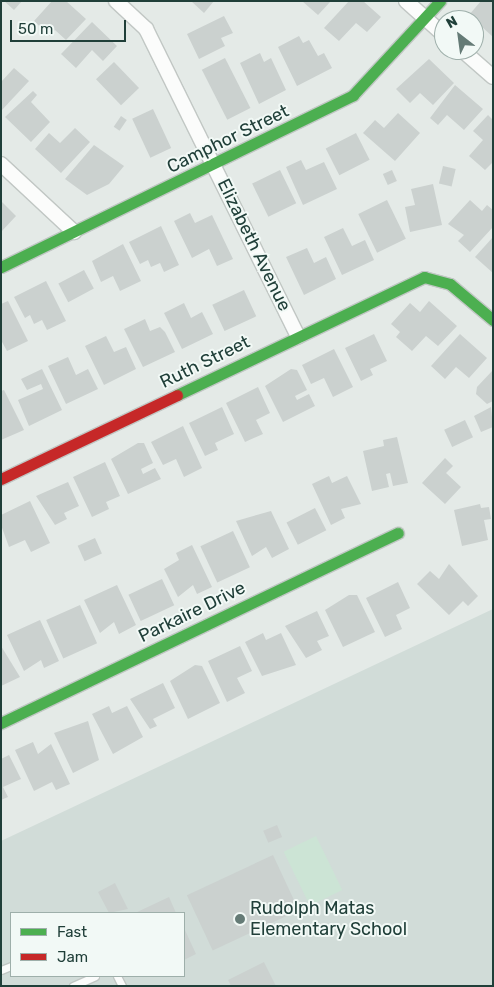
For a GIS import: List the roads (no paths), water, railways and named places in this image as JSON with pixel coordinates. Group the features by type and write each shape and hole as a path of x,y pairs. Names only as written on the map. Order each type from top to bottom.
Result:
{"street":[{"name":"Elizabeth Avenue","path":"116,1 146,29 216,166 298,337"},
{"path":"406,1 434,26"},
{"name":"Camphor Street","path":"1,267 216,166 353,95 440,1"},
{"path":"473,60 493,77"},
{"path":"1,164 74,232"},
{"name":"Ruth Street","path":"1,478 424,277 450,284 493,320"},
{"name":"Parkaire Drive","path":"1,723 398,533"}],"lane":[{"path":"73,986 93,977"}],"place":[{"name":"Rudolph Matas Elementary School","path":"240,919"}]}
